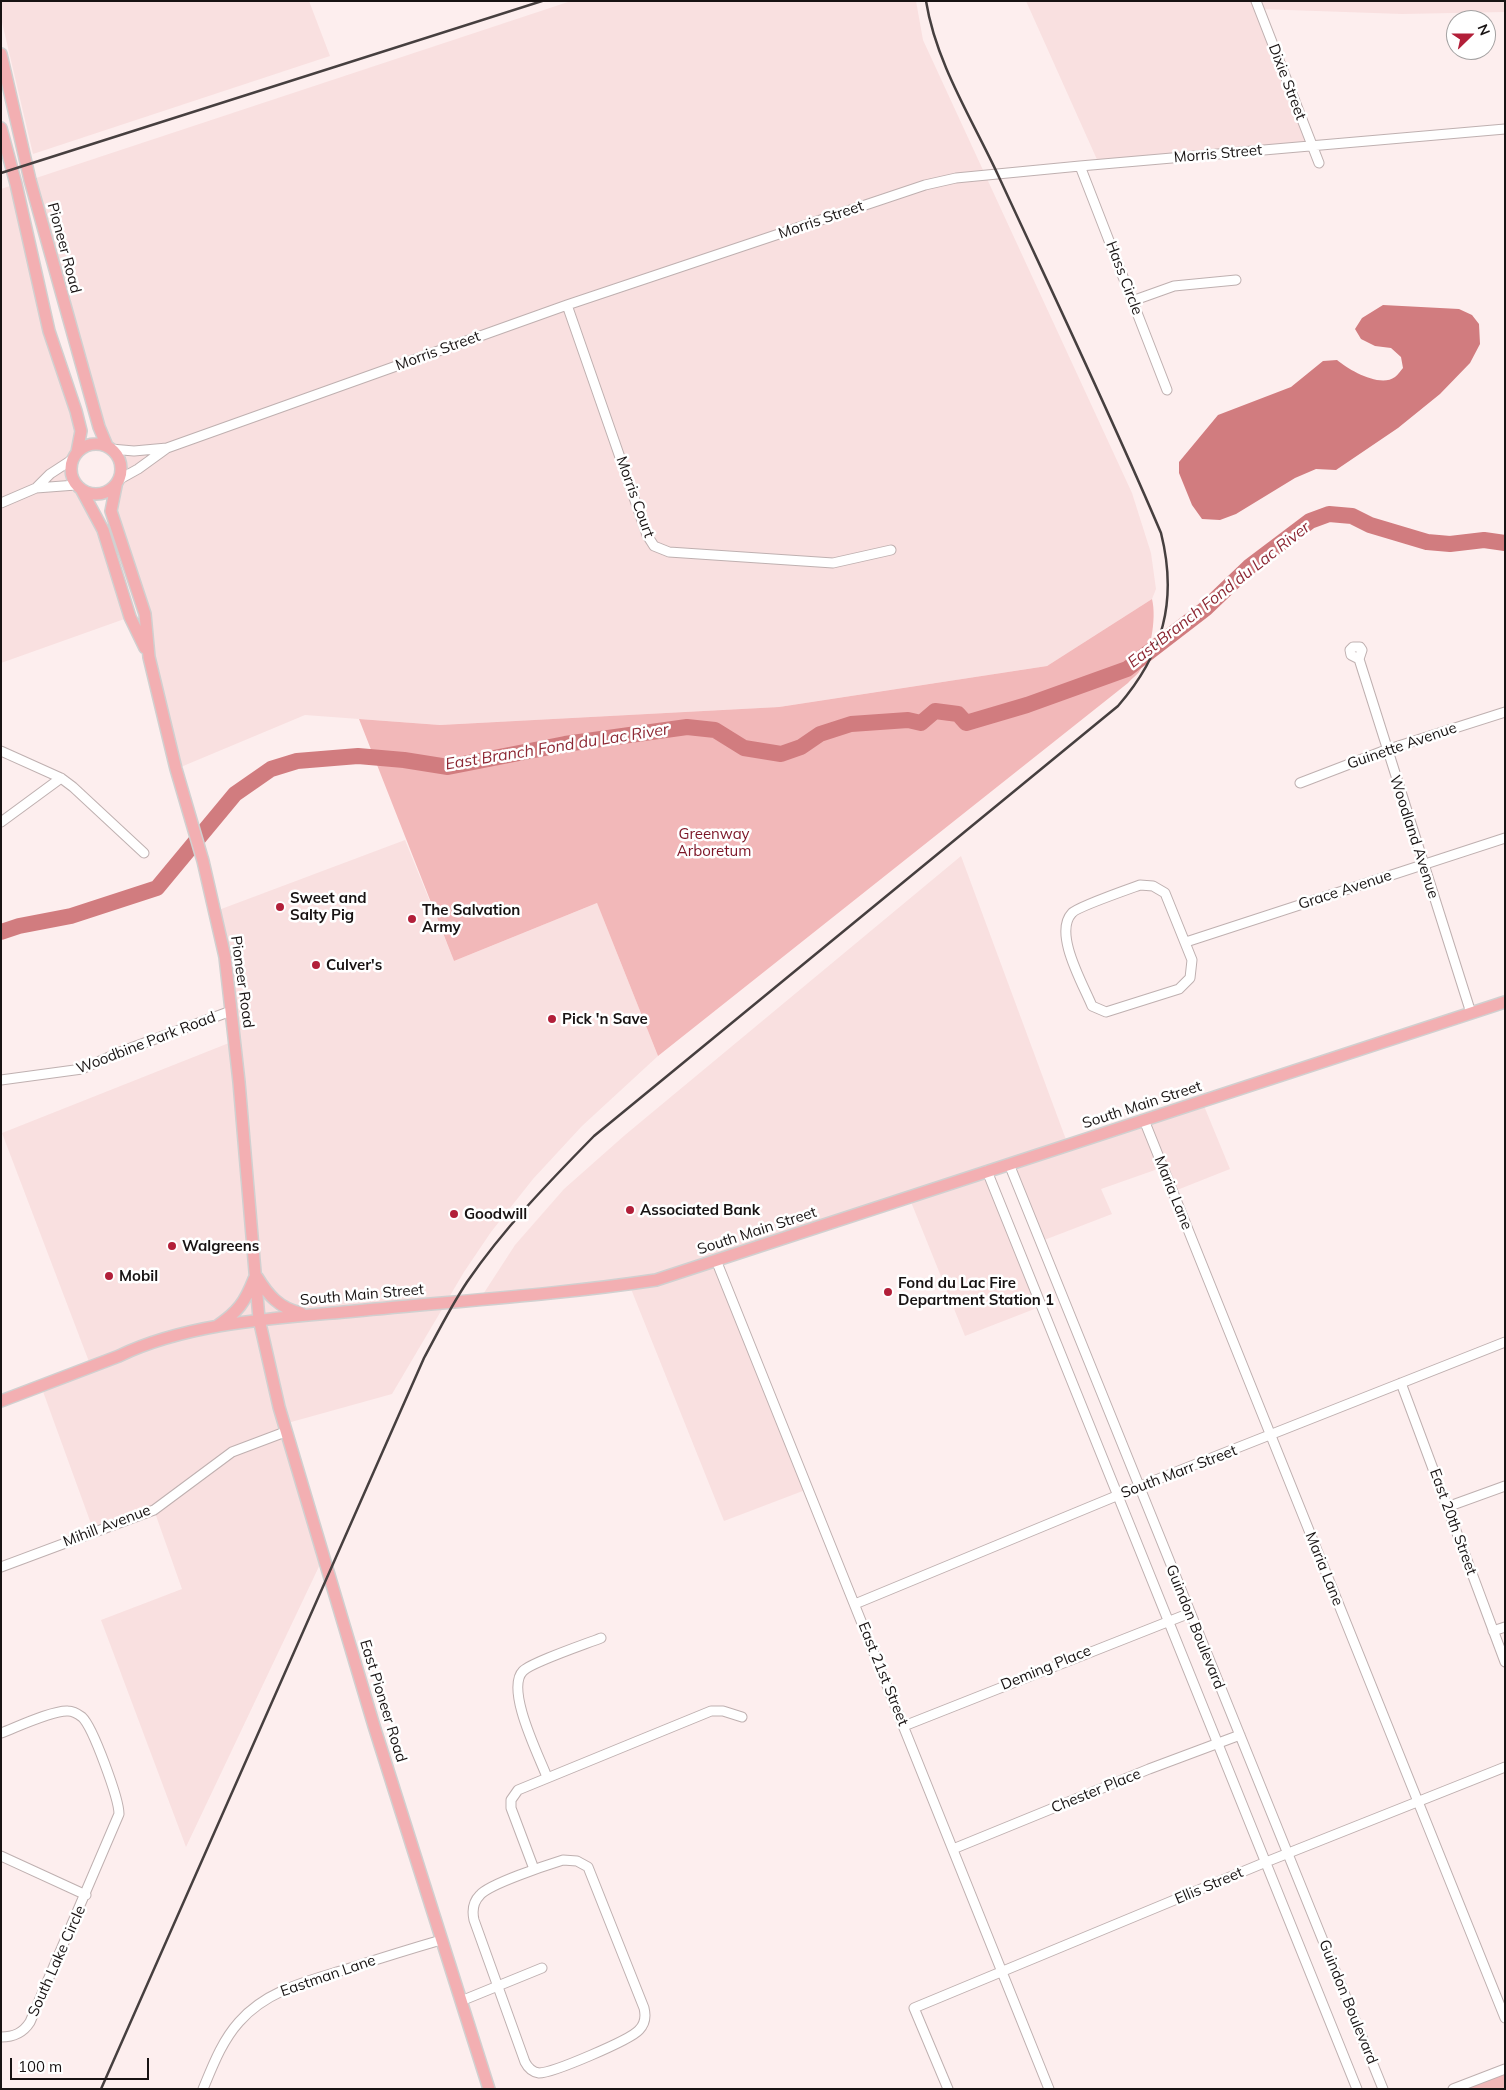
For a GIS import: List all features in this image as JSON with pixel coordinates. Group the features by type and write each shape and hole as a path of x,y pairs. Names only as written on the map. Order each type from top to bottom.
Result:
{"main road":[{"name":"Pioneer Road","path":"1,54 25,161 54,270 99,427 109,448"},
{"name":"Pioneer Road","path":"1,128 16,184 49,331 81,431 75,456"},
{"path":"91,444 109,448 120,459 122,468 118,482 103,494 88,493 79,487 72,474 75,456 91,444"},
{"name":"Pioneer Road","path":"118,482 111,512 133,573 145,614 149,657 176,769 192,820 223,943 259,1319"},
{"name":"Pioneer Road","path":"79,487 103,530 130,617 149,657"},
{"name":"South Main Street","path":"1,1401 136,1348 214,1328 259,1319 617,1286 656,1280 1505,1002"},
{"path":"256,1275 269,1294 282,1306 309,1315"},
{"path":"214,1328 242,1305 256,1275"},
{"name":"East Pioneer Road","path":"259,1319 285,1432 441,1940 489,2089"}],"street":[{"name":"Dixie Street","path":"1256,1 1318,163"},
{"name":"Morris Street","path":"109,448 134,451 167,448 567,305 924,185 956,178 1080,166 1505,129"},
{"name":"Hass Circle","path":"1080,166 1168,390"},
{"path":"1132,300 1174,286 1236,280"},
{"name":"Morris Court","path":"567,305 647,535 658,549 669,552 833,564 891,550"},
{"name":"Morris Street","path":"118,482 167,448"},
{"path":"1,503 36,488 50,474 75,456"},
{"path":"36,488 79,487"},
{"name":"Woodland Avenue","path":"1359,659 1386,750 1472,1013"},
{"name":"Guinette Avenue","path":"1300,783 1386,750 1505,712"},
{"path":"1,751 61,778 144,853"},
{"path":"1,822 61,778"},
{"name":"Grace Avenue","path":"1186,942 1505,838"},
{"path":"1140,885 1153,886 1165,893 1186,942 1192,960 1190,978 1179,989 1106,1012 1092,1006 1066,940 1065,925 1073,912 1140,885"},
{"name":"Woodbine Park Road","path":"1,1080 19,1076 54,1074 82,1069 117,1053 231,1011"},
{"name":"Maria Lane","path":"1144,1120 1505,2018"},
{"name":"Guindon Boulevard","path":"1009,1164 1383,2089"},
{"name":"Guindon Boulevard","path":"987,1171 1357,2089"},
{"name":"East 21st Street","path":"716,1260 1049,2089"},
{"name":"South Marr Street","path":"855,1604 1118,1495 1505,1342"},
{"name":"East 20th Street","path":"1401,1383 1505,1662"},
{"name":"Mihill Avenue","path":"1,1567 154,1510 232,1452 285,1432"},
{"path":"1447,1507 1505,1486"},
{"name":"Deming Place","path":"904,1726 1190,1613"},
{"path":"1493,1631 1505,1627"},
{"path":"547,1777 521,1706 517,1690 518,1678 528,1668 601,1638"},
{"name":"South Lake Circle","path":"1,1733 66,1711 82,1717 88,1727 114,1791 119,1814 86,1895 30,2022 15,2036 1,2037"},
{"path":"534,1870 511,1802 514,1794 520,1789 712,1711 729,1712 742,1716"},
{"name":"Chester Place","path":"954,1849 1240,1735"},
{"name":"Ellis Street","path":"948,2089 914,2008 1287,1853 1505,1767"},
{"name":"South Lake Circle","path":"1,1856 86,1895"},
{"path":"566,1860 577,1861 588,1867 644,2008 644,2022 637,2032 626,2040 546,2072 537,2072 530,2069 524,2062 474,1920 474,1903 480,1894 488,1888 534,1870 566,1860"},
{"name":"Eastman Lane","path":"203,2089 219,2052 233,2029 249,2011 269,1997 295,1985 441,1940"},
{"path":"461,2001 542,1968"},
{"path":"1453,2089 1505,2069"}],"shaded area":[{"path":"1,1 309,1 330,56 33,154 1,18"},
{"path":"571,1 916,1 923,40 1132,493 1151,553 1156,589 1152,599 1047,666 779,707 440,725 305,715 176,769 145,614 111,511 121,474 120,459 111,449 30,180"},
{"path":"1026,1 1505,1 1505,12 1496,12 1496,10 1446,10 1446,13 1402,14 1259,9 1311,146 1099,164"},
{"path":"16,184 81,431 72,463 73,478 90,504 130,617 1,663 1,189"},
{"path":"1383,305 1459,309 1472,315 1479,324 1480,344 1470,363 1440,394 1398,428 1336,470 1316,469 1295,478 1236,514 1220,520 1202,519 1192,505 1179,473 1179,462 1218,415 1291,387 1323,361 1337,360 1357,373 1373,379 1389,380 1398,374 1403,368 1401,357 1391,348 1375,346 1361,339 1355,329 1362,318"},
{"path":"405,840 454,961 597,903 658,1056 582,1126 533,1179 491,1232 464,1272 392,1394 284,1424 323,1558 186,1847 101,1620 182,1589 154,1510 94,1532 41,1386 91,1367 2,1133 234,1041 216,911"},
{"path":"961,856 1068,1145 1202,1101 1230,1169 1172,1192 1160,1161 1155,1170 1101,1189 1112,1214 1039,1242 1009,1164 987,1171 1042,1306 965,1336 909,1197 716,1260 808,1489 724,1521 629,1284 480,1299 515,1245 564,1189 625,1135"}],"green space":[{"name":"Greenway Arboretum","path":"1152,599 1154,616 1152,637 1143,665 1128,683 658,1056 597,903 454,961 359,719 440,725 779,707 1047,666"},
{"path":"1505,2069 1505,2089 1456,2089"}],"waterway":[{"name":"East Branch Fond du Lac River","path":"1,932 19,926 71,916 157,888 235,794 271,769 297,761 358,756 404,760 448,767 565,744 687,727 715,730 744,748 781,754 801,747 820,734 851,724 908,720 921,723 935,711 958,714 966,723 1027,705 1127,669 1205,609 1249,567 1310,521 1329,514 1352,516 1370,525 1427,542 1450,544 1484,540 1505,543"}],"railway":[{"path":"1,173 542,1"},
{"path":"101,2089 424,1358 456,1300 481,1262 527,1206 594,1136 1118,706 1146,667 1156,646 1163,626 1167,604 1168,581 1161,533 1081,354 998,175 946,69 931,24 926,1"}],"place":[{"name":"Sweet and Salty Pig","path":"280,907"},
{"name":"The Salvation Army","path":"412,919"},
{"name":"Culver's","path":"316,965"},
{"name":"Pick 'n Save","path":"552,1019"},
{"name":"Associated Bank","path":"630,1210"},
{"name":"Goodwill","path":"454,1214"},
{"name":"Walgreens","path":"172,1246"},
{"name":"Mobil","path":"109,1276"},
{"name":"Fond du Lac Fire Department Station 1","path":"888,1292"}]}
